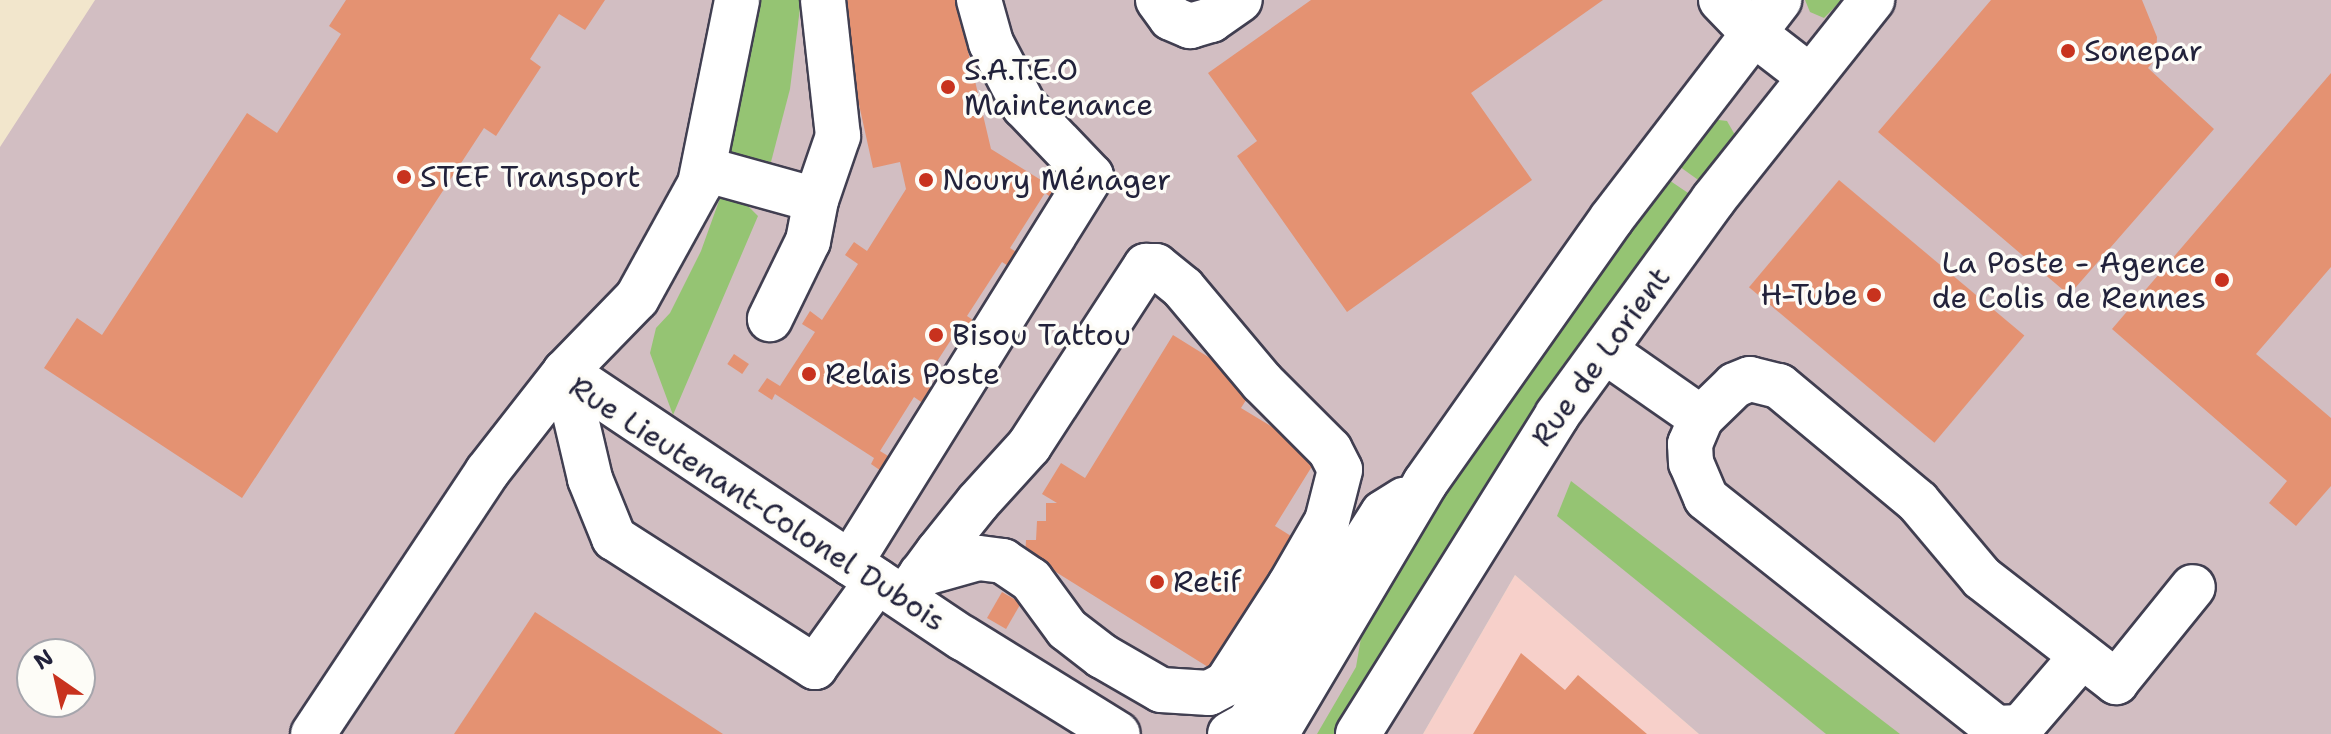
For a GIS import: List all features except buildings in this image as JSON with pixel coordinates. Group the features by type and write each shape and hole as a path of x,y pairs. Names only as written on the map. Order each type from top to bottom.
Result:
{"street":[{"path":"737,0 704,169 637,298 565,372 590,479 614,538 815,667 888,579 1029,446 1146,266 1156,266 1183,288 1262,382 1330,450 1340,470 1338,493 1290,585 1226,684 1188,696 1161,690 1102,656 1067,629 1031,580 1003,561 978,558 888,579"},
{"path":"770,319 808,241 816,200 838,136 823,0"},
{"path":"888,579 1091,176 1024,106 991,43 979,0"},
{"path":"1158,0 1171,18 1190,26 1211,20 1240,0"},
{"path":"1721,0 1766,16 1809,76"},
{"name":"Rue de Lorient","path":"1358,734 1481,529 1605,351 1809,76 1872,0"},
{"path":"1276,734 1420,491 1548,306 1766,16"},
{"path":"704,169 816,200"},
{"path":"1605,351 1701,418"},
{"name":"Rue Lieutenant-Colonel Dubois","path":"313,734 487,472 565,372 888,579 1118,734"},
{"path":"2082,656 2021,727 1996,728 1706,498 1691,463 1690,444 1701,418 1735,385 1750,379 1779,386 1918,502 1982,578 2116,682 2193,587"},
{"path":"1230,734 1248,724 1383,513 1420,491"},
{"path":"1070,704 1102,656"}],"shaded area":[{"path":"95,0 2331,0 2331,734 1699,734 1515,575 1423,734 0,734 0,147"},
{"path":"1515,575 1699,734 1423,734"}],"green space":[{"path":"754,0 801,0 790,89 771,162 724,158"},
{"path":"1805,0 1842,0 1824,18 1810,12"},
{"path":"1711,119 1727,121 1735,135 1701,182 1676,164"},
{"path":"1666,178 1691,195 1339,734 1317,734 1356,667 1363,626 1438,505"},
{"path":"720,198 744,202 758,216 673,415 650,353 656,328 670,313 701,251"},
{"path":"1571,481 1900,734 1826,734 1557,516"}],"place":[{"name":"Sonepar","path":"2068,51"},
{"name":"S.A.T.E.O Maintenance","path":"948,87"},
{"name":"STEF Transport","path":"404,177"},
{"name":"Noury Ménager","path":"926,180"},
{"name":"La Poste - Agence de Colis de Rennes","path":"2222,280"},
{"name":"H-Tube","path":"1874,295"},
{"name":"Bisou Tattou","path":"936,335"},
{"name":"Relais Poste","path":"809,374"},
{"name":"Retif","path":"1157,582"}]}
